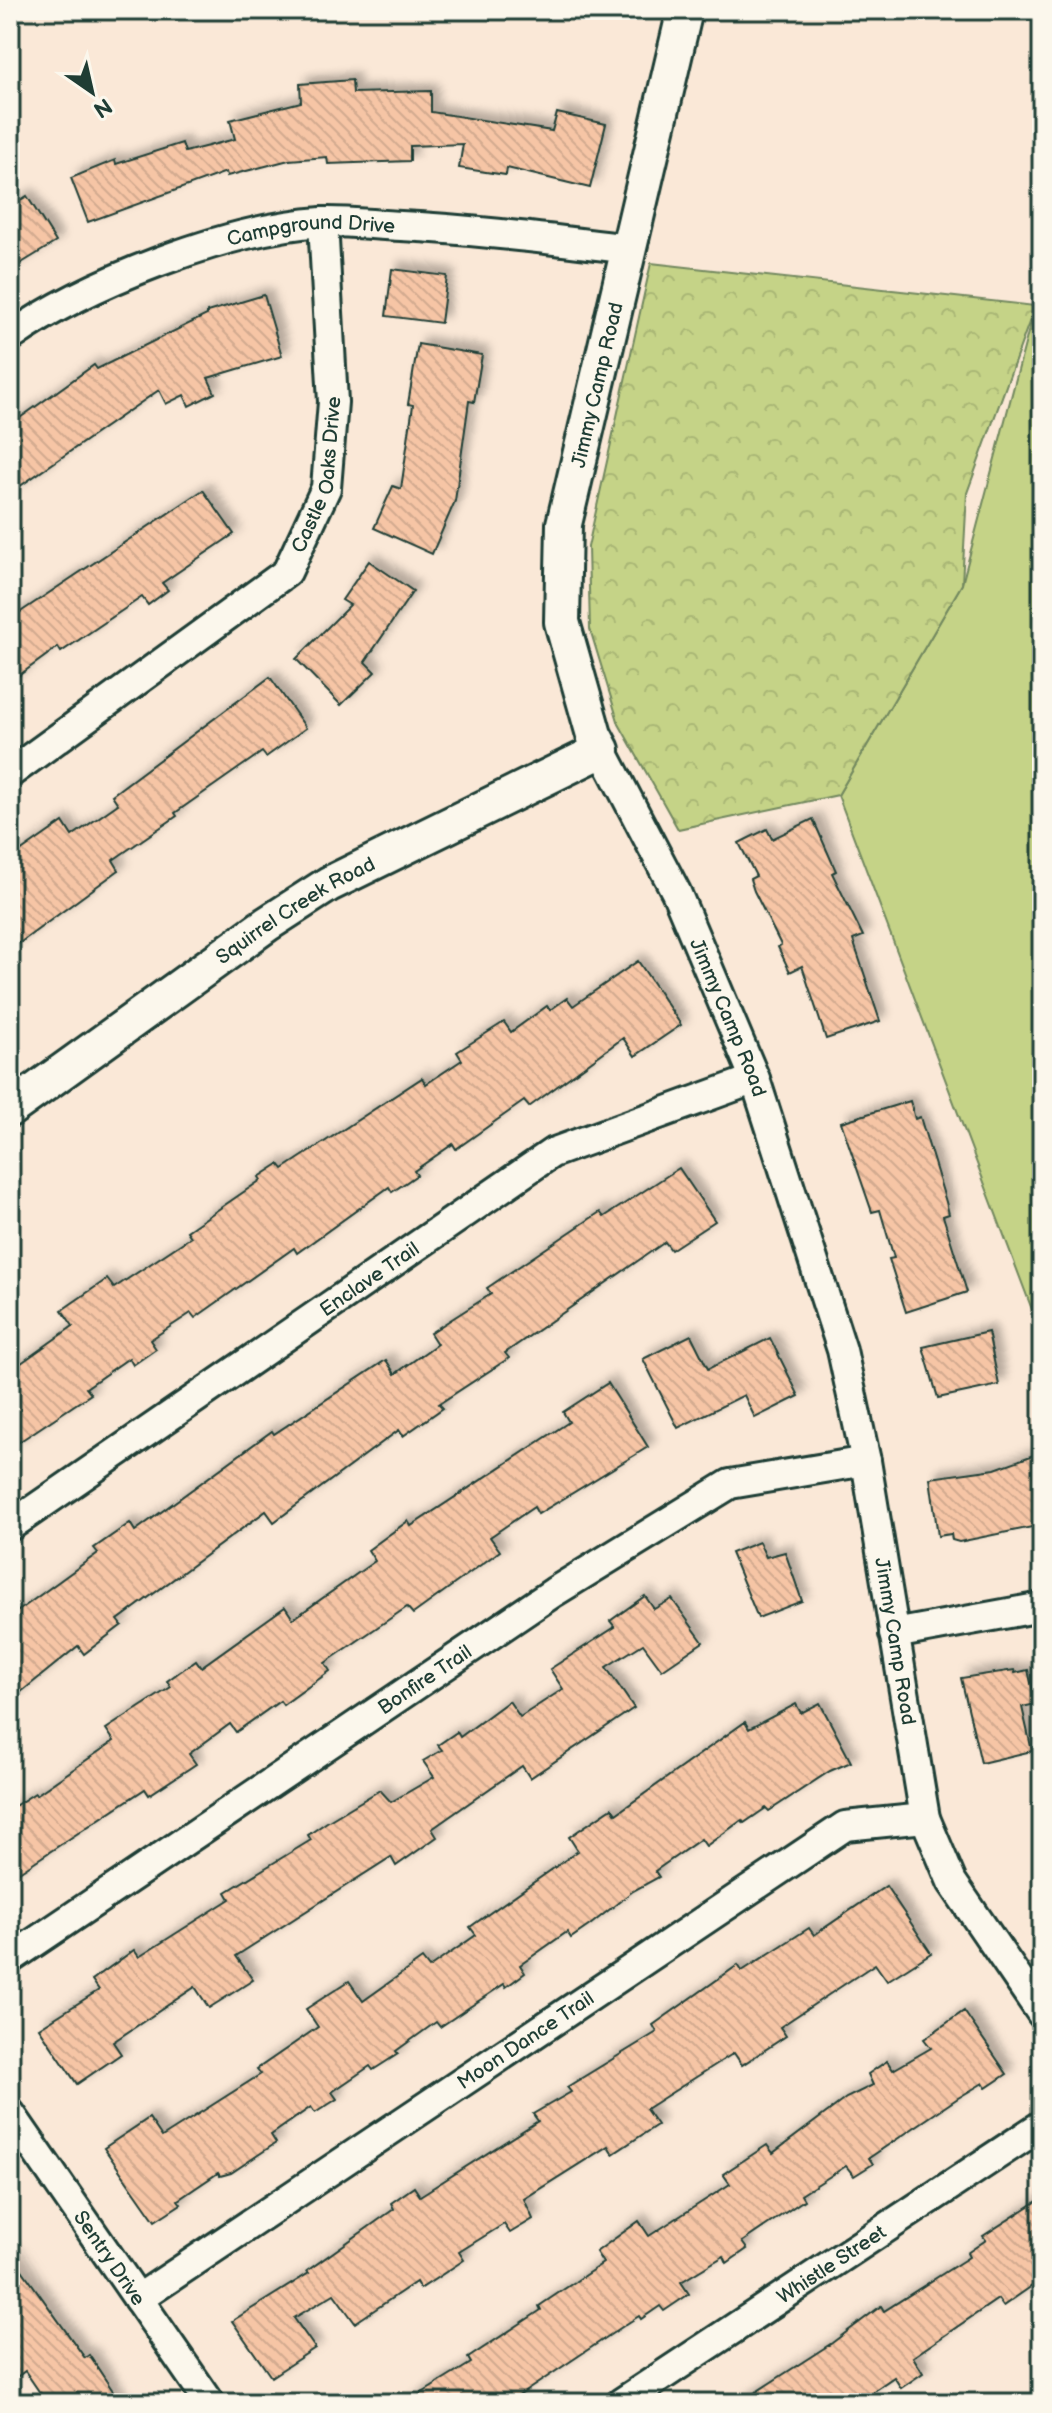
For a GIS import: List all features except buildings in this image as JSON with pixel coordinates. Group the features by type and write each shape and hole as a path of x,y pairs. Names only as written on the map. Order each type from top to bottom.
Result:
{"street":[{"name":"Jimmy Camp Road","path":"685,10 564,524 562,622 594,735 676,892 755,1079 842,1350 866,1461 925,1818 952,1882 1042,2014"},
{"name":"Campground Drive","path":"10,337 33,321 134,270 267,230 323,222 469,230 631,249"},
{"name":"Castle Oaks Drive","path":"10,773 287,572 326,488 333,402 323,222"},
{"name":"Squirrel Creek Road","path":"10,1109 267,924 329,884 602,750"},
{"name":"Enclave Trail","path":"10,1526 552,1153 755,1079"},
{"name":"Bonfire Trail","path":"10,1959 554,1592 730,1484 866,1461"},
{"path":"894,1634 1042,1607"},
{"name":"Moon Dance Trail","path":"138,2299 845,1826 925,1818"},
{"name":"Sentry Drive","path":"10,2113 210,2403"},
{"name":"Whistle Street","path":"621,2403 1042,2125"}],"green space":[{"path":"651,263 1035,306 967,493 962,584 838,795 678,829 619,724 590,629 588,547"},
{"path":"1042,302 1042,1336 838,795 962,584 1035,306"}]}
